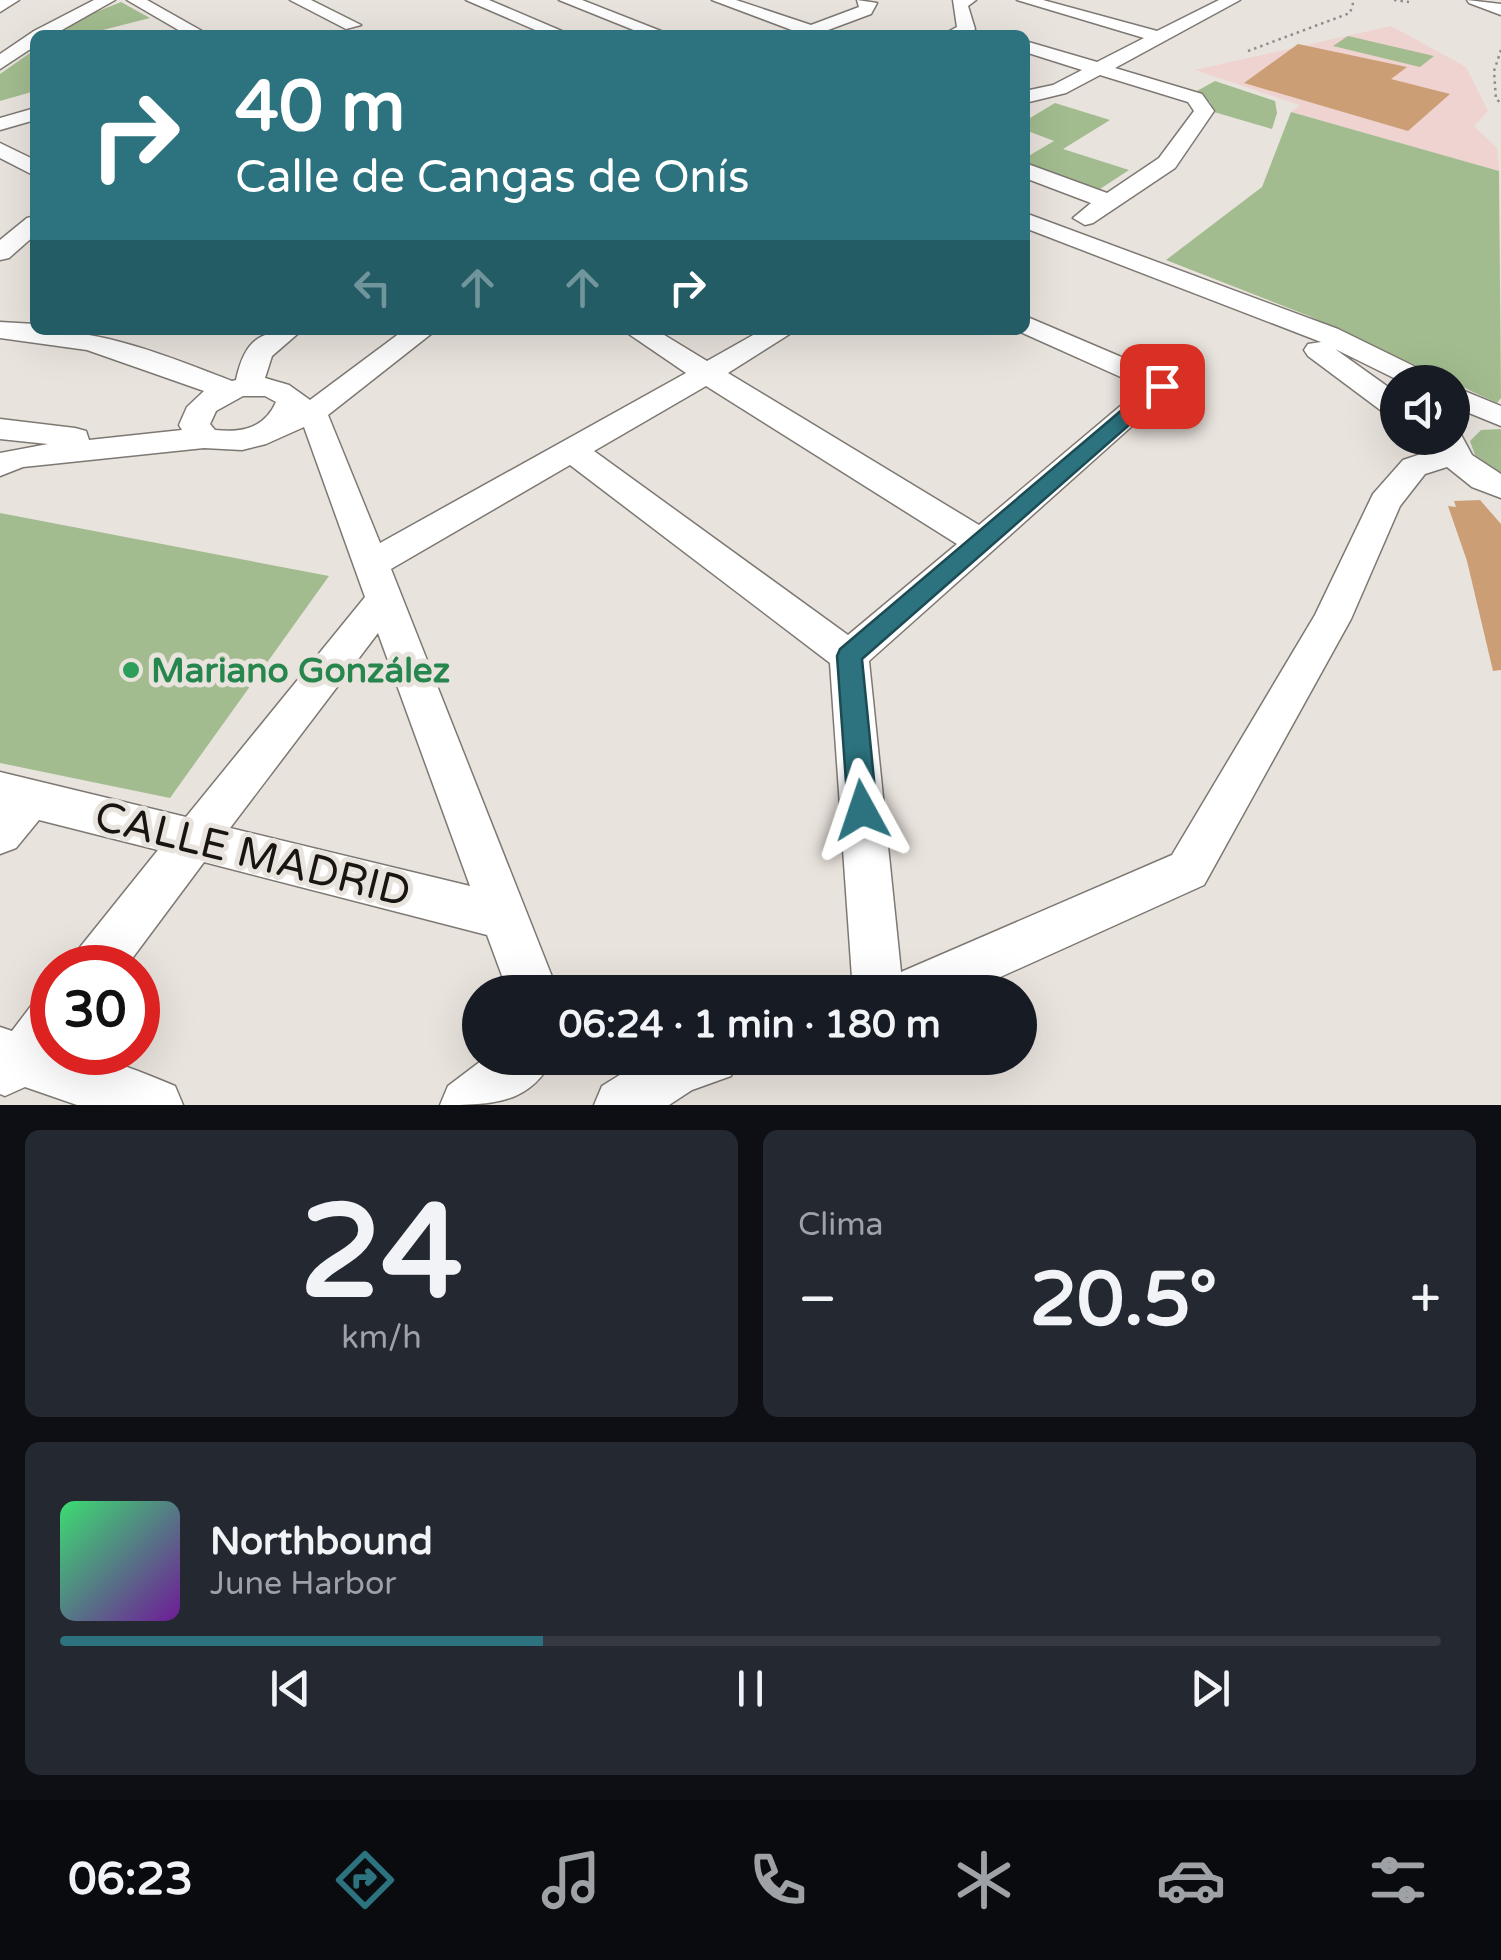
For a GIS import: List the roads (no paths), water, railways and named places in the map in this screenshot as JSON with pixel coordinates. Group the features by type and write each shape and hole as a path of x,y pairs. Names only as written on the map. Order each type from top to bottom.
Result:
{"street":[{"path":"0,7 11,0"},
{"path":"52,30 107,0"},
{"path":"135,0 191,30"},
{"path":"298,0 352,25 335,30"},
{"path":"474,0 549,30"},
{"path":"576,3 604,0"},
{"path":"720,0 809,30"},
{"path":"824,30 865,10 869,3 865,0"},
{"path":"959,30 959,4 968,0"},
{"path":"1024,0 1158,37"},
{"path":"1030,96 1059,89 1158,37 1202,7 1232,0"},
{"path":"1476,0 1501,10"},
{"path":"576,3 649,30"},
{"path":"0,41 30,39"},
{"path":"0,62 30,42"},
{"path":"1030,48 1195,98 1204,111 1167,164 1085,218"},
{"path":"0,124 30,115"},
{"path":"0,149 30,166"},
{"path":"1030,172 1109,202"},
{"path":"1030,222 1328,335 1389,365"},
{"path":"2,250 30,226"},
{"path":"2,250 30,250"},
{"path":"1196,288 1320,351 1380,396"},
{"path":"849,656 1162,386 1030,326"},
{"path":"58,335 116,346 240,389 276,389 307,421 377,582 527,975"},
{"path":"116,346 135,335"},
{"path":"200,427 208,402 240,389 259,349 280,335"},
{"path":"255,436 307,421 325,410 362,373 415,335"},
{"path":"644,335 980,542"},
{"path":"112,945 196,838 377,582 573,450 773,335"},
{"path":"0,466 16,458 123,444 200,427 299,443 315,392 362,373"},
{"path":"1470,403 1501,418"},
{"path":"1470,420 1501,418"},
{"path":"0,429 123,444"},
{"path":"573,450 849,656 877,975"},
{"path":"950,975 1188,870 1332,619 1385,502 1414,467 1430,455"},
{"path":"1460,455 1477,476 1501,487"},
{"path":"0,834 15,795"},
{"name":"CALLE MADRID","path":"15,795 506,917"},
{"path":"19,1052 156,1105"},
{"path":"467,1105 505,1075"},
{"path":"621,1105 662,1075"}],"place":[{"name":"Mariano González","path":"131,670"}]}
